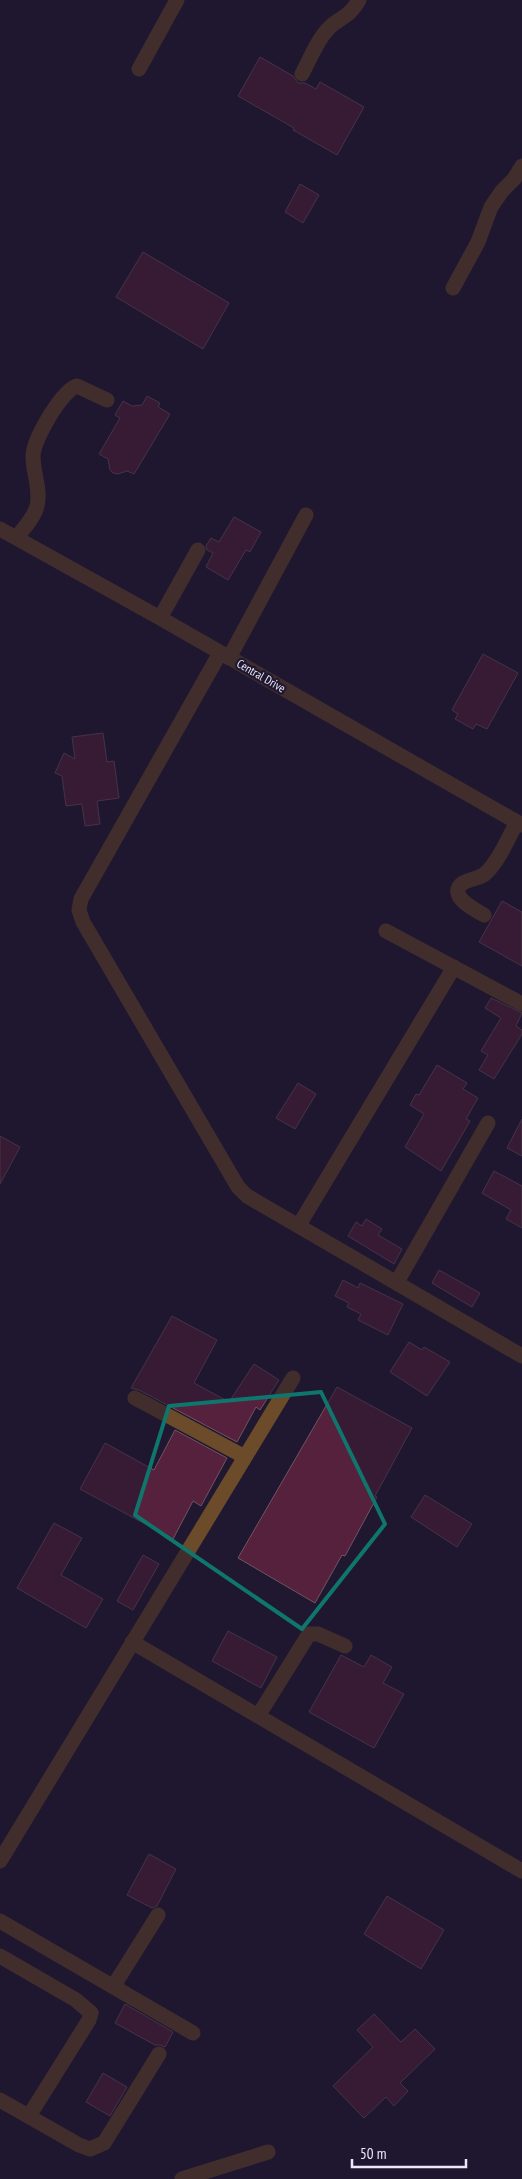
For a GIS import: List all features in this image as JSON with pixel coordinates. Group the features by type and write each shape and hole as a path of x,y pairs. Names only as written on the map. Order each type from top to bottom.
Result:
{"street":[{"path":"139,70 177,0"},
{"path":"302,74 325,33 331,26 352,12 359,0"},
{"path":"453,288 478,242 491,207 522,166"},
{"path":"16,538 36,509 39,493 33,453 40,434 65,393 77,386 107,400"},
{"path":"306,515 86,889 79,910 83,922 238,1187 247,1196 522,1356"},
{"name":"Central Drive","path":"0,529 519,823"},
{"path":"160,618 198,550"},
{"path":"484,915 461,900 458,894 459,888 463,884 486,873 519,823"},
{"path":"386,931 522,1004"},
{"path":"299,1225 454,967"},
{"path":"397,1282 488,1123"},
{"path":"0,1861 293,1378"},
{"path":"135,1398 245,1457"},
{"path":"258,1716 309,1634 318,1634 345,1646"},
{"path":"132,1642 522,1871"},
{"path":"112,1986 158,1915"},
{"path":"0,1921 192,2034"},
{"path":"0,1956 76,2000 91,2013 89,2020 29,2116"},
{"path":"0,2100 79,2145 90,2149 104,2143 159,2054"},
{"path":"182,2179 268,2152"}],"highlighted area":[{"path":"321,1392 385,1524 302,1629 135,1515 169,1406"}],"building":[{"path":"260,57 293,76 298,83 305,83 316,89 320,82 364,107 337,155 238,96"},
{"path":"300,184 319,195 303,223 285,212"},
{"path":"143,252 229,303 203,349 116,297"},
{"path":"147,396 160,403 158,407 170,414 134,474 127,471 118,474 113,473 110,470 108,459 99,454 120,418 115,415 123,401 132,406 142,405"},
{"path":"234,517 261,532 250,552 246,550 228,580 206,567 213,553 207,550 206,546 211,538 219,542"},
{"path":"483,654 518,673 487,729 476,724 473,729 455,719 458,714 452,710"},
{"path":"103,733 107,762 114,761 119,798 97,801 100,824 85,826 82,804 66,806 62,776 55,773 64,753 75,759 72,737"},
{"path":"502,901 522,912 522,966 479,942"},
{"path":"491,998 522,1013 516,1026 522,1030 522,1034 494,1079 479,1070 488,1055 481,1051 501,1018 485,1008"},
{"path":"437,1065 467,1083 463,1089 478,1098 466,1119 470,1121 441,1171 405,1147 424,1114 410,1105 416,1094 419,1095"},
{"path":"298,1083 316,1094 295,1129 276,1118"},
{"path":"522,1119 522,1156 507,1148"},
{"path":"0,1136 20,1147 0,1184"},
{"path":"494,1171 522,1186 522,1228 506,1219 511,1210 482,1193"},
{"path":"366,1219 382,1229 378,1235 402,1249 394,1264 348,1236 356,1222 362,1226"},
{"path":"439,1270 480,1293 472,1307 432,1283"},
{"path":"343,1280 358,1288 360,1283 403,1304 388,1335 358,1320 361,1314 347,1307 349,1303 335,1296"},
{"path":"172,1316 217,1340 194,1383 229,1402 254,1364 279,1380 260,1410 256,1407 237,1442 139,1390 131,1388"},
{"path":"409,1342 422,1350 424,1347 450,1362 427,1396 390,1372"},
{"path":"337,1387 412,1428 345,1556 342,1555 315,1603 238,1558"},
{"path":"175,1430 227,1458 201,1506 193,1501 173,1539 80,1489 105,1443 154,1470"},
{"path":"425,1495 472,1524 457,1547 411,1517"},
{"path":"54,1523 82,1538 61,1575 103,1599 86,1628 17,1588"},
{"path":"143,1555 159,1564 133,1610 117,1601"},
{"path":"228,1631 277,1657 261,1688 212,1661"},
{"path":"341,1655 364,1667 371,1655 392,1667 383,1683 404,1694 374,1748 309,1712"},
{"path":"149,1854 176,1869 157,1906 152,1908 127,1895"},
{"path":"387,1896 444,1930 421,1969 364,1934"},
{"path":"125,2004 173,2032 165,2047 155,2045 115,2023"},
{"path":"374,2014 401,2042 415,2029 435,2049 400,2083 408,2091 394,2106 386,2097 364,2118 333,2086 373,2047 357,2030"},
{"path":"103,2073 127,2087 110,2116 86,2102"}]}
